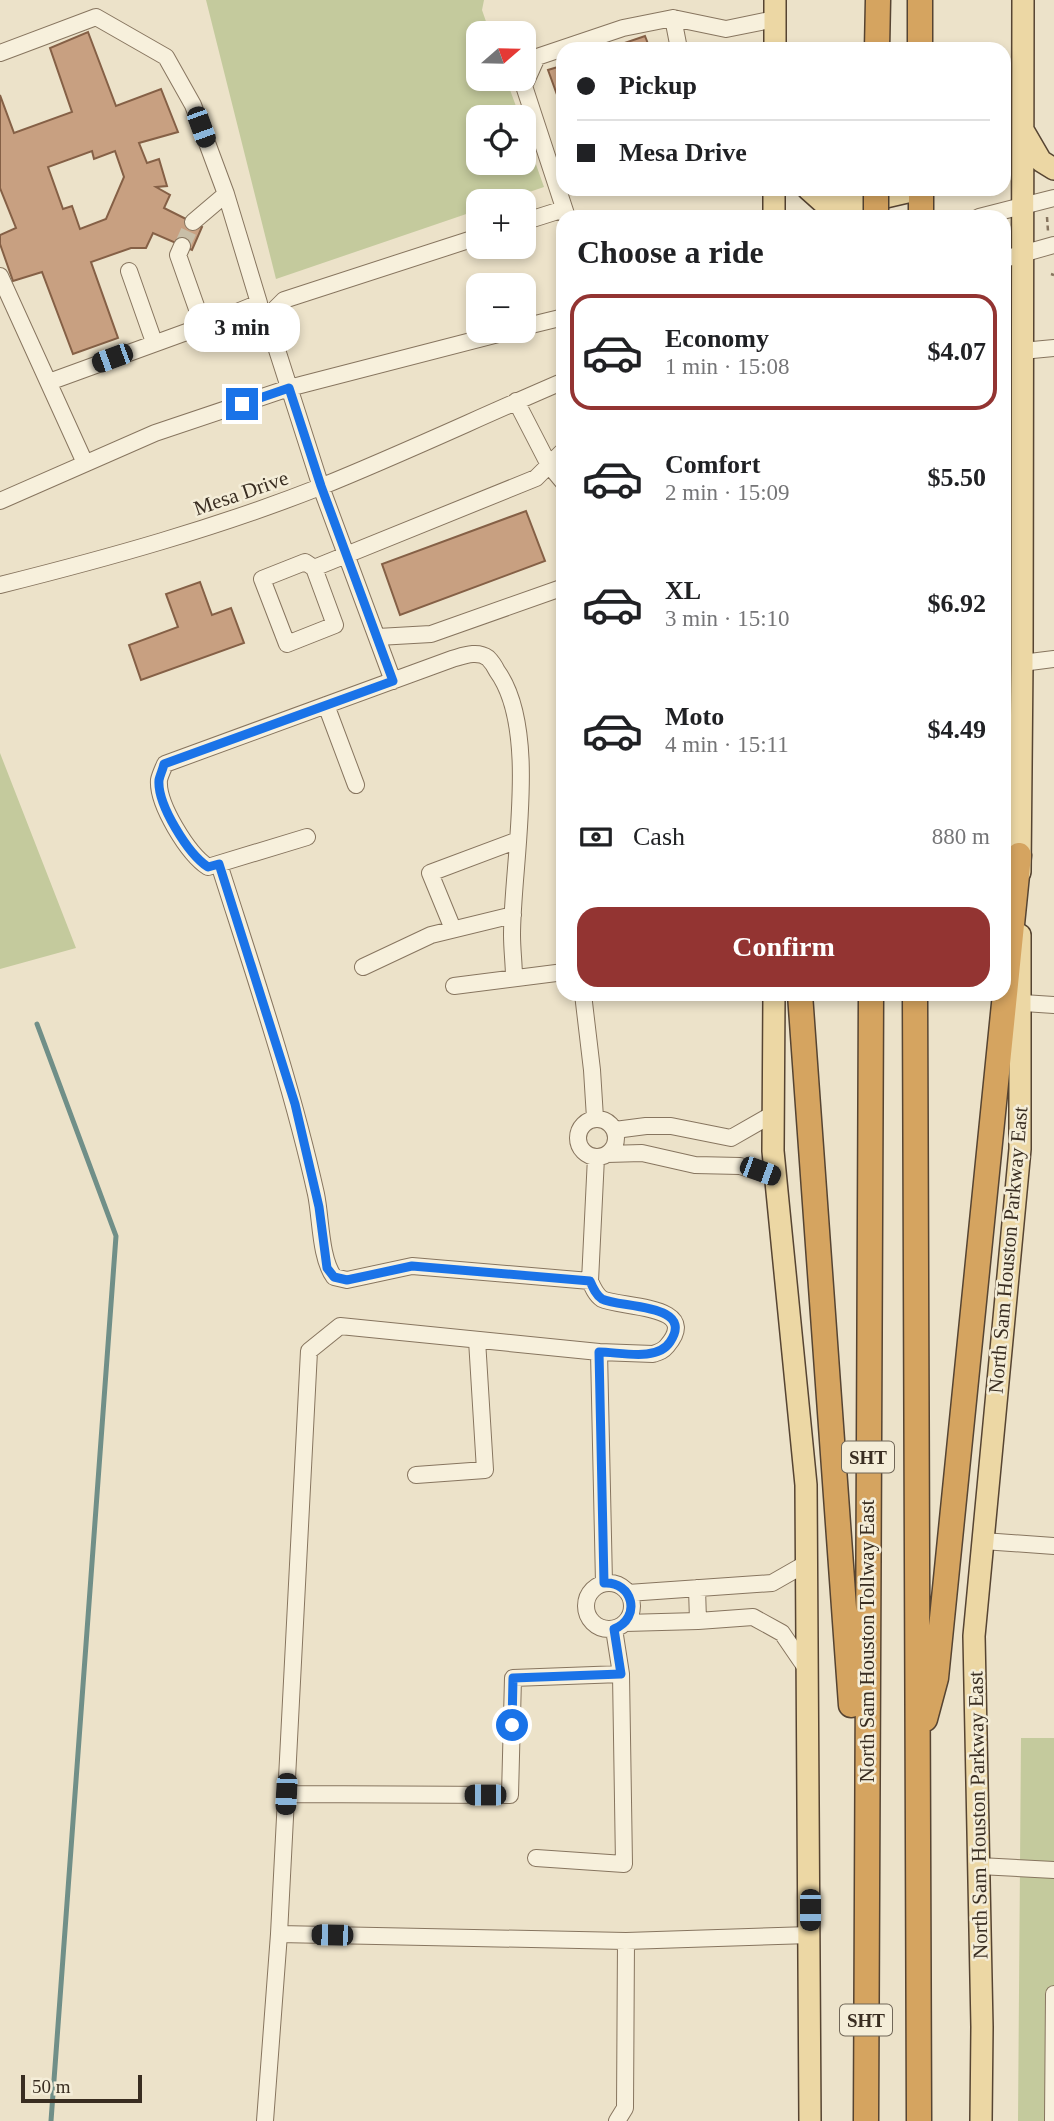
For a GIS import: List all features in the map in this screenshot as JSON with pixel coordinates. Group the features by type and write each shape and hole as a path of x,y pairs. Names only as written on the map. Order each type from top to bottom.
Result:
{"highway":[{"path":"877,42 878,0"},
{"path":"920,0 920,42"},
{"path":"917,1746 936,1678 1013,1002 1019,855"},
{"path":"801,1001 867,1919"},
{"name":"North Sam Houston Tollway East","path":"866,2121 871,1001"},
{"name":"SHT","path":"915,1001 919,2121"}],"main road":[{"path":"1019,855 1023,663 1022,355 1014,256 1022,206 1023,0"},
{"path":"775,10 775,42"},
{"path":"1011,149 1023,128"},
{"path":"1023,128 1030,145 1041,160 1054,169"},
{"path":"816,196 827,206 847,206 890,196"},
{"path":"1011,344 1022,355"},
{"path":"774,1001 773,1114 776,1177 806,1485 810,2121"},
{"name":"North Sam Houston Parkway East","path":"981,2121 982,2027 974,1636 1020,1149 1013,1002"}],"street":[{"path":"582,42 624,28 673,19 726,29 775,10"},
{"path":"0,53 96,17 166,57 193,105 226,194 266,307 270,328 321,486 393,681"},
{"path":"673,19 678,42"},
{"path":"556,51 537,57 524,86 556,174"},
{"path":"193,222 226,194"},
{"path":"1006,210 1050,204"},
{"path":"536,219 556,215"},
{"path":"49,382 154,342 466,241"},
{"path":"1014,256 1051,242"},
{"path":"182,246 178,255 203,327"},
{"path":"129,271 154,342"},
{"path":"0,276 85,463"},
{"path":"536,324 556,319"},
{"path":"0,500 155,433 289,388 466,342"},
{"path":"1022,355 1054,348"},
{"name":"Mesa Drive","path":"0,585 113,556 236,518 321,486 556,384"},
{"path":"516,401 556,473"},
{"path":"314,568 536,478 556,458"},
{"path":"305,562 314,568 335,625 286,644 262,579 305,562"},
{"path":"377,636 430,634 556,590"},
{"path":"307,837 208,867 189,851 174,827 159,782 164,764 473,653 488,657 505,682 516,711 519,742 518,840 512,936 514,978"},
{"path":"1023,663 1054,659"},
{"path":"326,705 356,785"},
{"path":"453,929 430,873 518,840"},
{"path":"219,864 295,1104 319,1207 327,1268 334,1277 347,1280 412,1266 590,1281"},
{"path":"363,967 431,935 513,915"},
{"path":"454,986 556,973"},
{"path":"584,1001 595,1118"},
{"path":"1013,1002 1054,1005"},
{"path":"615,1130 671,1126 731,1138 773,1114"},
{"path":"265,2121 279,1934 309,1351 340,1325 599,1352 653,1354 667,1347 675,1335 676,1328 672,1320 659,1310 601,1298 593,1290 590,1281 602,1156 616,1141 615,1130 607,1121 595,1118 584,1123 578,1132 578,1138 585,1153 602,1156 642,1153 695,1165 740,1166 776,1177"},
{"path":"416,1475 485,1470 477,1340"},
{"path":"599,1352 604,1583"},
{"path":"983,1541 1054,1546"},
{"path":"628,1593 772,1583 807,1563"},
{"path":"536,1858 624,1864 620,1626 632,1612 631,1599 617,1584 604,1583 590,1591 585,1606 586,1614 596,1626 603,1629 620,1626 753,1617 782,1633 808,1671"},
{"path":"697,1588 698,1621"},
{"path":"286,1794 510,1795 513,1678 621,1674"},
{"path":"979,1866 1054,1870"},
{"path":"279,1934 626,1941 810,1935"},
{"path":"623,2117 626,1941"},
{"path":"1053,2121 1054,1994"}],"path":[{"path":"1050,204 1051,242"}],"green space":[{"path":"206,0 484,0 482,10 486,21 466,21 466,91 510,91 516,105 466,105 466,175 536,175 536,165 544,187 536,190 466,189 466,214 276,279"},
{"path":"0,753 76,948 0,969"},
{"path":"1021,1738 1054,1738 1054,2121 1018,2121"}],"building":[{"path":"88,32 116,106 161,89 178,132 139,143 147,163 159,159 167,186 156,187 170,195 164,208 202,227 192,250 153,233 146,248 131,248 91,262 118,338 73,354 42,272 13,281 0,244 0,235 16,228 0,188 0,95 14,133 72,112 50,48","holes":["92,151 94,159 115,151 124,177 106,219 80,229 72,206 63,209 48,167"]},
{"path":"645,36 647,42 627,42"},
{"path":"556,68 556,92 548,70"},
{"path":"526,511 545,561 400,615 382,564"},
{"path":"200,582 212,615 231,608 244,643 141,680 129,645 178,627 166,594"}],"waterway":[{"path":"37,1024 116,1236 51,2121"}],"tunnel":[{"path":"182,246 193,222"}],"route":[{"path":"242,404 289,388 321,486 393,681 164,764 159,782 174,827 189,851 208,867 219,864 295,1104 319,1207 327,1268 334,1277 347,1280 412,1266 461,1268 590,1281 593,1290 601,1298 659,1310 672,1320 676,1328 675,1335 662,1352 599,1352 604,1583 617,1584 623,1588 632,1605 629,1618 619,1628 614,1629 621,1674 513,1678 512,1725"}]}
